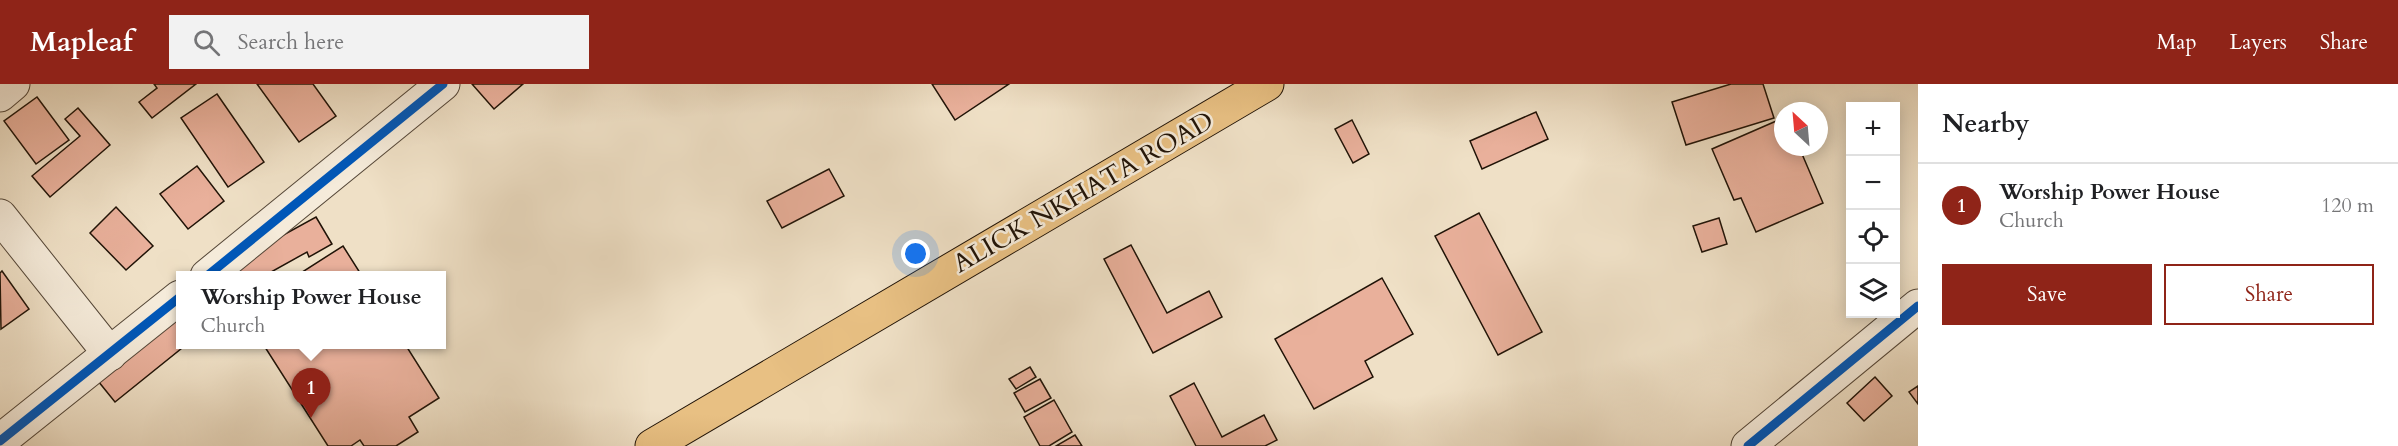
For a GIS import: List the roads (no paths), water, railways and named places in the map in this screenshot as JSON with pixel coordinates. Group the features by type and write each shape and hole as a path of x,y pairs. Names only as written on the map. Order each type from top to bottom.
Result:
{"main road":[{"name":"ALICK NKHATA ROAD","path":"652,446 1267,84"}],"street":[{"path":"0,95 13,84"},
{"path":"213,271 443,84"},
{"path":"0,216 110,354"},
{"path":"0,441 176,300"},
{"path":"1748,446 1918,306"}],"place":[{"name":"Worship Power House","path":"311,418"}]}
